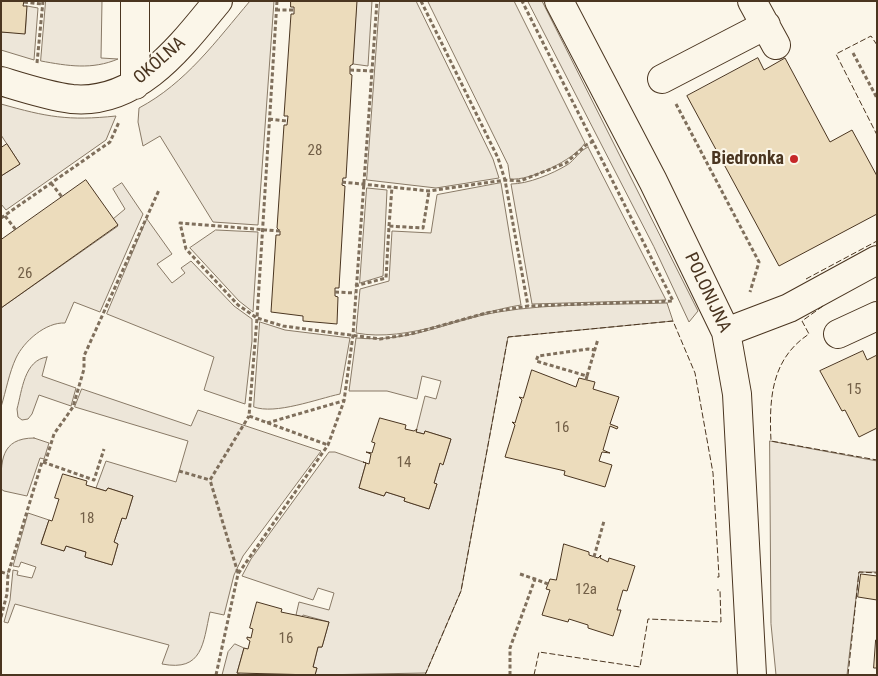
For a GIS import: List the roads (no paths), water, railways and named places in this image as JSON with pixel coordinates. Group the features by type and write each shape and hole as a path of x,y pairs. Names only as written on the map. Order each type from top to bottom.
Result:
{"street":[{"path":"135,1 135,84"},
{"name":"OKÓLNA","path":"1,81 72,99 94,99 116,94 158,68 218,1"},
{"name":"POLONIJNA","path":"558,1 653,181 726,332 737,394 752,675"},
{"path":"662,79 771,35 752,1"},
{"path":"726,332 789,308 877,260"},
{"path":"838,334 877,316"}],"place":[{"name":"Biedronka","path":"794,159"}]}
